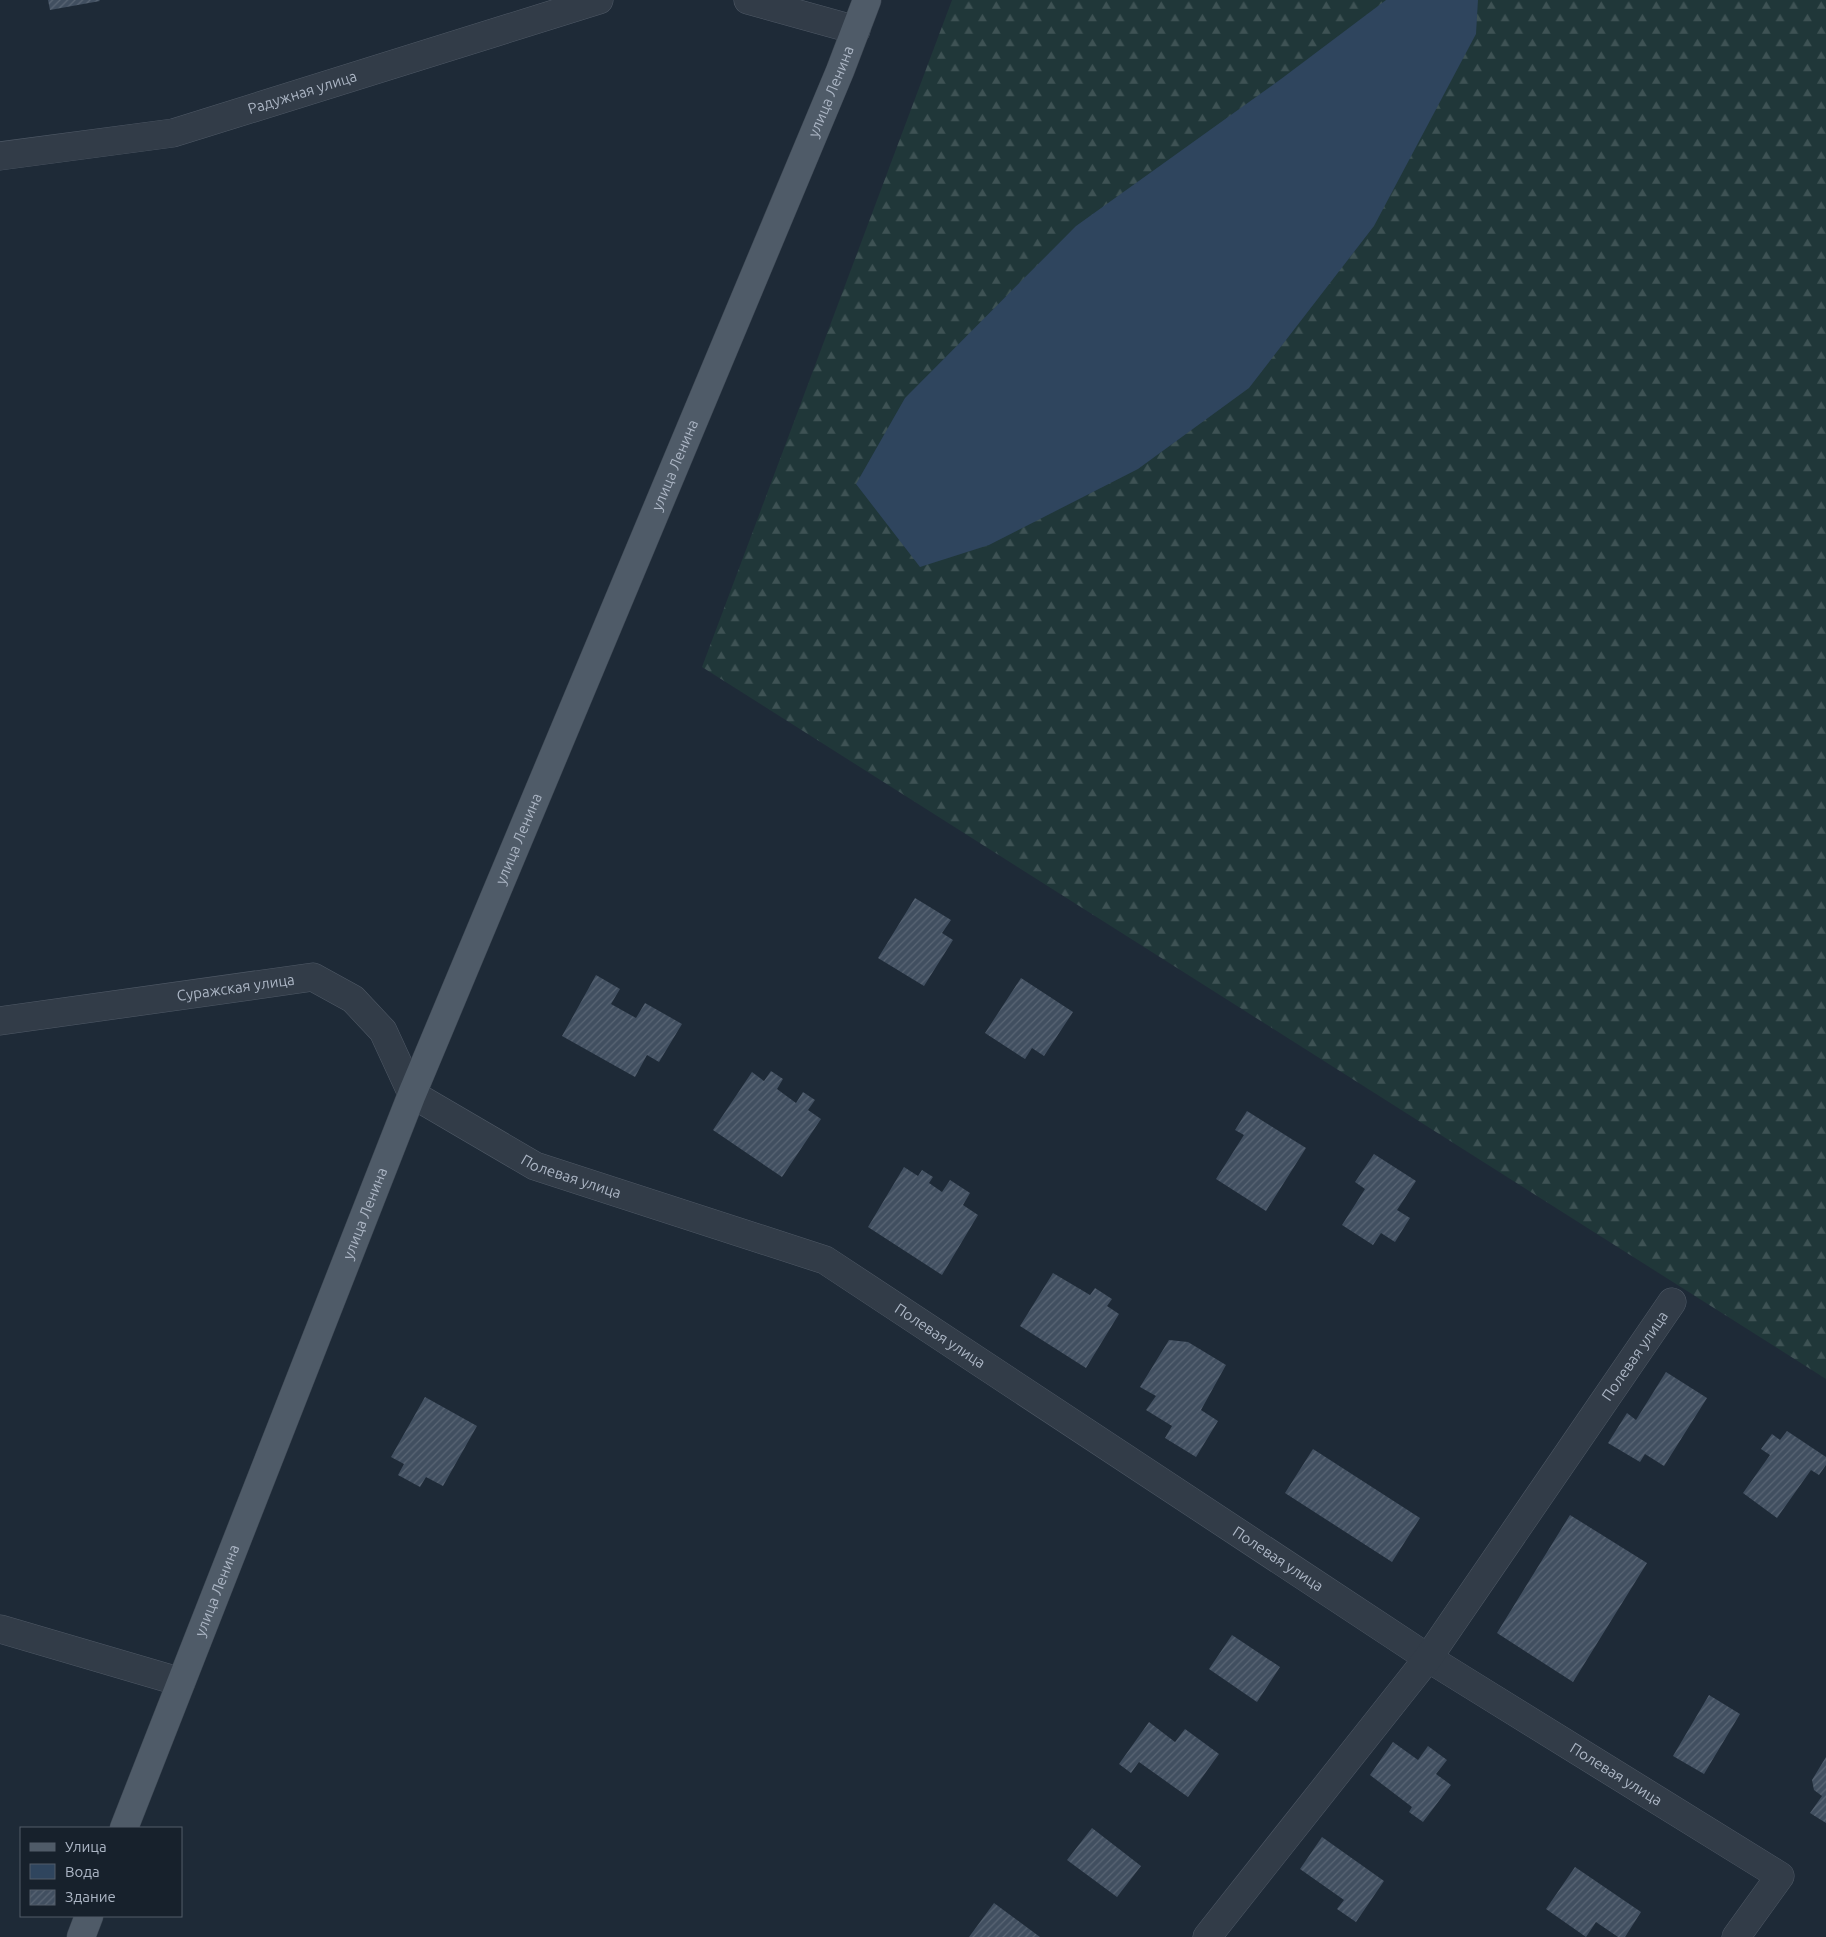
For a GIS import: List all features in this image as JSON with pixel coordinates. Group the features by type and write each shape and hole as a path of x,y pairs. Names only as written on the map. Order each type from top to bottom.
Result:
{"main road":[{"name":"улица Ленина","path":"124,1827 412,1094 867,0"},
{"path":"81,1937 89,1917"}],"street":[{"name":"Радужная улица","path":"0,156 173,133 599,0"},
{"path":"748,0 856,30"},
{"name":"Суражская улица","path":"0,1021 313,977 353,999 383,1031 412,1094"},
{"name":"Полевая улица","path":"412,1094 535,1166 825,1260 1428,1658 1780,1876 1736,1937"},
{"name":"Полевая улица","path":"1206,1937 1428,1658 1672,1302"},
{"path":"0,1629 181,1682"}],"green space":[{"path":"952,0 1826,0 1826,1379 702,667"}],"water":[{"path":"1386,0 1478,0 1476,34 1374,226 1249,388 1138,469 989,545 920,567 856,484 905,398 1076,226 1281,79"}],"building":[{"path":"48,0 99,0 100,1 50,10"},
{"path":"915,898 951,920 942,933 953,940 924,986 878,958"},
{"path":"596,975 620,989 611,1004 636,1018 645,1003 682,1024 659,1062 647,1055 635,1077 562,1036"},
{"path":"1021,978 1073,1012 1044,1056 1032,1048 1025,1059 985,1033"},
{"path":"771,1071 783,1079 777,1089 796,1103 803,1092 815,1100 808,1110 821,1119 782,1177 713,1130 752,1072 764,1081"},
{"path":"1247,1111 1306,1148 1266,1211 1216,1179 1244,1135 1235,1130"},
{"path":"1374,1154 1416,1181 1397,1210 1410,1218 1395,1242 1381,1233 1373,1245 1342,1225 1365,1189 1355,1182"},
{"path":"904,1167 918,1176 922,1170 933,1177 929,1183 942,1192 950,1180 970,1193 963,1205 978,1215 942,1275 868,1227"},
{"path":"1053,1273 1090,1295 1095,1288 1112,1299 1107,1306 1119,1314 1086,1368 1020,1326"},
{"path":"1169,1340 1188,1342 1226,1365 1201,1410 1218,1421 1196,1457 1165,1438 1172,1426 1146,1410 1156,1396 1140,1387"},
{"path":"1666,1372 1707,1398 1664,1466 1645,1454 1640,1462 1608,1443 1627,1413 1636,1420"},
{"path":"425,1397 477,1426 443,1486 426,1477 420,1487 398,1475 404,1464 391,1457"},
{"path":"1787,1431 1826,1457 1826,1465 1819,1475 1811,1470 1777,1518 1743,1493 1770,1455 1761,1449 1772,1434 1780,1440"},
{"path":"1313,1449 1420,1518 1392,1562 1285,1493"},
{"path":"1570,1515 1647,1563 1573,1682 1497,1633"},
{"path":"1232,1635 1280,1667 1257,1702 1209,1669"},
{"path":"1709,1695 1740,1714 1704,1774 1673,1756"},
{"path":"1149,1722 1175,1742 1185,1729 1219,1754 1188,1797 1139,1762 1131,1773 1119,1764"},
{"path":"1393,1742 1418,1760 1428,1746 1447,1760 1436,1774 1451,1785 1423,1822 1409,1812 1412,1807 1370,1775"},
{"path":"1826,1757 1826,1823 1810,1813 1822,1796 1814,1790 1812,1780"},
{"path":"1092,1828 1141,1866 1117,1897 1067,1860"},
{"path":"1322,1837 1384,1881 1356,1922 1337,1909 1344,1900 1300,1869"},
{"path":"1575,1867 1641,1912 1625,1937 1618,1937 1596,1922 1586,1937 1546,1909"},
{"path":"994,1903 1040,1937 969,1937"}]}
